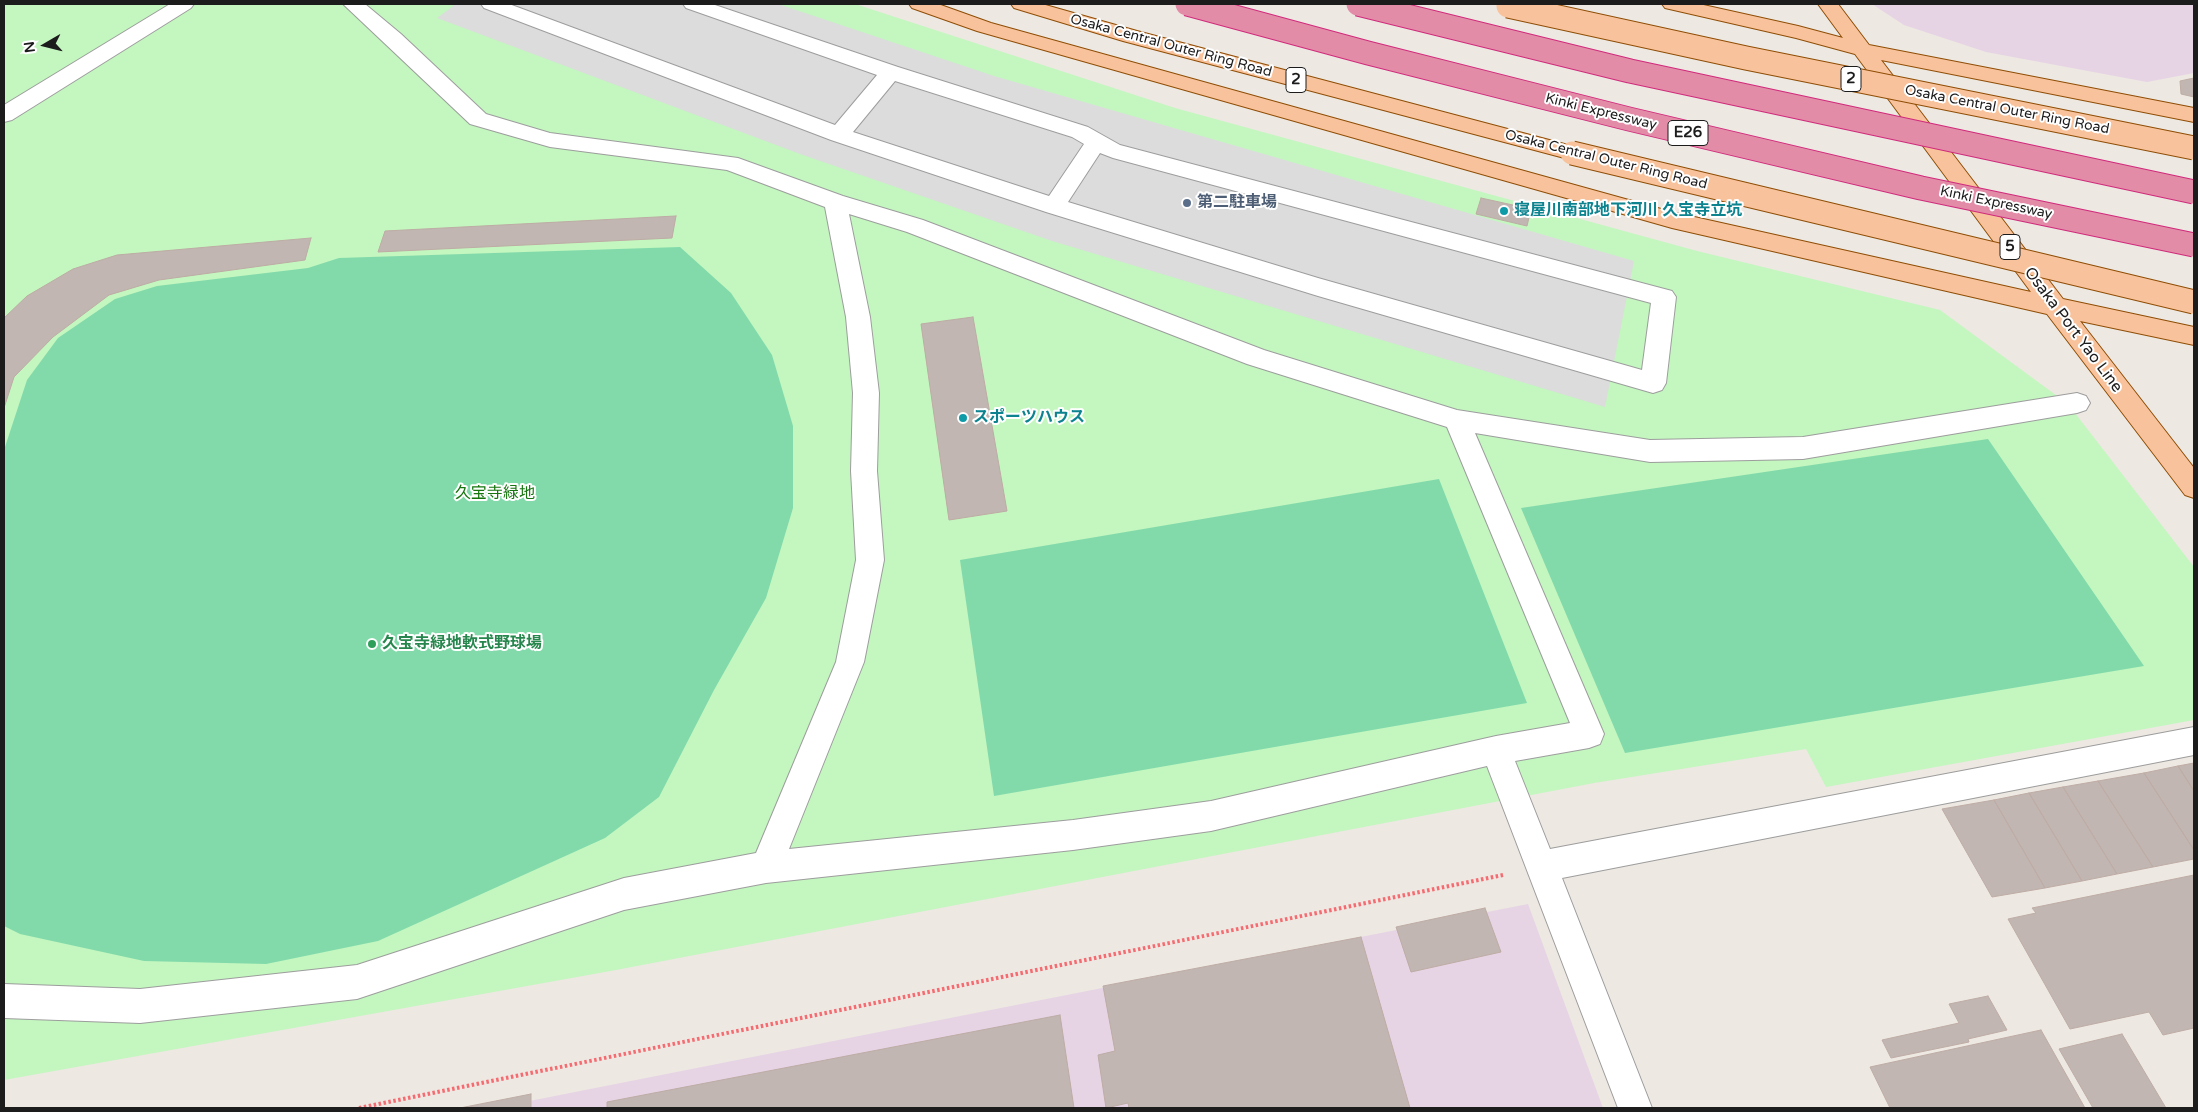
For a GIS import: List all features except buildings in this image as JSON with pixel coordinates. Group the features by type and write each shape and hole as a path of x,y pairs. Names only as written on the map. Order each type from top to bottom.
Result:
{"highway":[{"name":"Kinki Expressway","path":"1187,4 1629,120 1921,188 2194,245"},
{"path":"1358,4 1630,71 2194,192"}],"main road":[{"name":"2","path":"919,4 984,27 1672,220 2055,307 2194,336"},
{"name":"Osaka Central Outer Ring Road","path":"1021,4 1130,36 1572,153 2194,302"},
{"name":"2","path":"1672,4 1798,32 1862,50 2194,115"},
{"name":"Osaka Port Yao Line","path":"1828,4 2055,307 2194,487"},
{"name":"Osaka Central Outer Ring Road","path":"1503,5 1746,58 2194,148"}],"street":[{"path":"4,115 184,4"},
{"path":"353,4 394,39 478,119 550,140 730,163 835,202 915,226 1256,357 1457,420 1650,451 1803,448 2077,403"},
{"path":"491,4 839,135 1054,206 1318,288 1653,382 1664,297 1122,154 1080,132 891,72 693,4"},
{"path":"839,135 891,72"},
{"path":"1054,206 1096,142"},
{"path":"766,867 850,662 870,560 864,471 866,393 858,317 835,202"},
{"path":"4,1001 140,1006 357,982 624,894 766,867 1073,835 1211,816 1496,750 1589,734 1457,420"},
{"path":"1543,866 2194,741"},
{"path":"1496,750 1543,866 1635,1108"}],"path":[{"path":"359,1108 1543,866"}],"shaded area":[{"name":"第二駐車場","path":"456,4 778,4 994,76 1634,261 1605,407 1052,241 800,154 437,18"},
{"path":"1872,4 2194,4 2194,73 2147,82 1986,52 1904,25"},
{"path":"1528,904 1603,1108 494,1108"}],"green space":[{"name":"久宝寺緑地","path":"4,4 855,4 1175,108 1697,251 1940,310 2068,404 2194,567 2194,720 1826,787 1806,749 1594,783 616,970 4,1080"},
{"name":"久宝寺緑地軟式野球場","path":"680,247 731,293 772,355 793,426 793,508 766,598 714,690 659,797 605,838 378,941 266,964 144,961 20,934 4,926 4,450 27,380 58,338 115,299 157,286 308,268 339,258"},
{"path":"1988,439 2144,666 1625,753 1521,508"},
{"path":"1439,479 1527,703 994,796 960,560"}],"place":[{"name":"第二駐車場","path":"1187,203"},
{"name":"寝屋川南部地下河川 久宝寺立坑","path":"1504,211"},
{"name":"スポーツハウス","path":"963,418"},
{"name":"久宝寺緑地軟式野球場","path":"372,644"}]}
